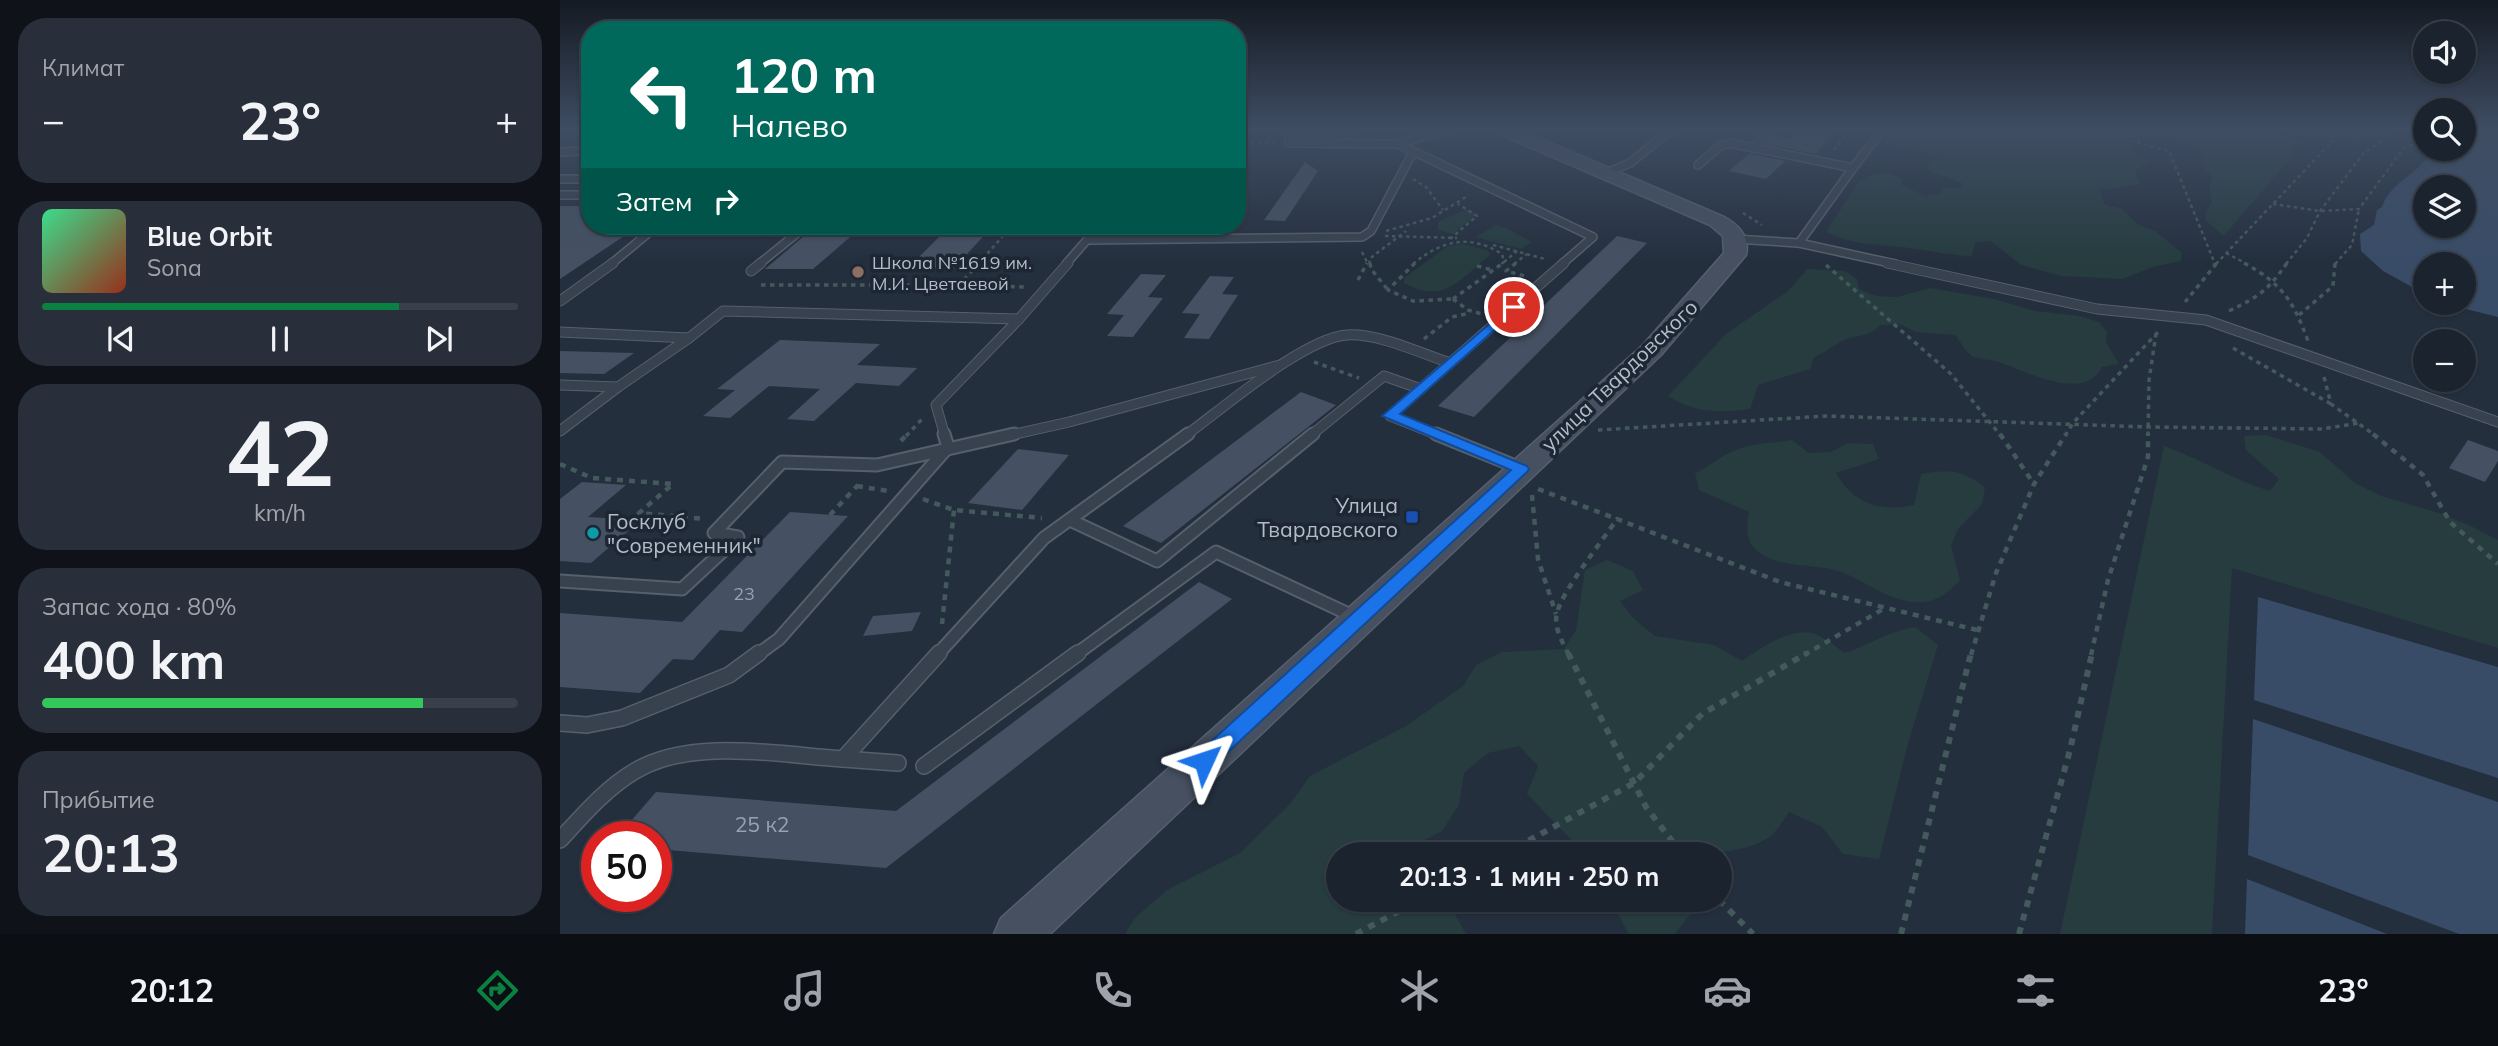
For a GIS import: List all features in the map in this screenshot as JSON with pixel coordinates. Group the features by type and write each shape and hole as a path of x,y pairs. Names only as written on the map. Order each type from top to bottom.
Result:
{"main road":[{"path":"1606,173 1717,220 1732,231 1735,239"},
{"name":"улица Твардовского","path":"1017,934 1360,619 1531,484 1732,259 1737,247 1735,239"}],"lane":[{"path":"1088,240 1362,237 1371,231 1402,173"},
{"path":"1457,173 1593,237 1390,416 1531,484"},
{"path":"1799,243 1850,173"},
{"path":"560,179 581,179"},
{"path":"560,185 581,185"},
{"path":"560,195 581,195"},
{"path":"560,301 646,235"},
{"path":"751,271 795,235"},
{"path":"948,447 936,405 1020,319 1092,235"},
{"path":"1735,239 1799,243 2097,309 2206,320 2498,422"},
{"path":"560,430 723,311 1020,319"},
{"path":"560,332 689,338"},
{"path":"843,759 1044,538 1286,363 1325,339 1347,335 1367,336 1450,363"},
{"path":"560,581 682,589 738,537 714,533 782,462 877,465 1069,422 1286,363"},
{"path":"1070,520 1157,561 1384,376 1421,389"},
{"path":"560,385 618,387"},
{"path":"560,723 587,725 622,718 729,675 779,639 948,447"},
{"path":"924,766 1216,552 1360,619"},
{"path":"560,840 597,799 650,763 699,752 898,763"}],"path":[{"path":"2178,173 2215,265"},
{"path":"2187,299 2215,265 2303,173"},
{"path":"2351,173 2320,211 2307,238 2276,281 2256,298 2206,320 2211,329 2236,351 2331,404 2423,475 2450,522 2498,564"},
{"path":"2299,315 2333,286 2335,261 2352,245 2352,231 2360,215 2359,209 2386,173"},
{"path":"1426,187 1443,210"},
{"path":"1388,290 1402,273 1438,248 1448,240 1477,216 1458,204 1432,218 1385,234 1403,237 1448,240 1465,241 1494,248 1502,254 1504,262"},
{"path":"2273,204 2320,211 2359,209"},
{"path":"1410,225 1415,229"},
{"path":"1358,280 1376,251 1403,237 1406,231"},
{"path":"959,285 1004,235"},
{"path":"1448,240 1467,238 1541,258"},
{"path":"1799,243 1951,374 2003,438 2034,484"},
{"path":"1431,246 1438,248"},
{"path":"1368,264 1388,290 1413,300 1453,299 1517,251"},
{"path":"2226,253 2276,281 2294,303 2314,358 2325,379 2331,404"},
{"path":"1527,254 1506,271 1543,281"},
{"path":"1477,266 1493,270"},
{"path":"751,271 747,278 754,285 1047,288"},
{"path":"1396,271 1402,273"},
{"path":"1453,299 1468,310"},
{"path":"1409,350 1452,317 1474,312"},
{"path":"1900,934 1977,630 1996,573 2034,484 2073,423 2173,316"},
{"path":"2019,934 2070,750 2108,580 2148,457 2150,380 2156,334"},
{"path":"830,514 936,405"},
{"path":"1594,430 1828,416 2149,427 2322,429 2359,423"},
{"path":"560,464 592,478 673,484 639,513 723,521"},
{"path":"1673,842 1646,807 1559,636 1556,615 1538,559 1531,484 1780,582 1977,630"},
{"path":"857,486 908,494 954,510 1070,520"},
{"path":"939,653 954,510"},
{"path":"1556,615 1617,519"},
{"path":"1526,842 1634,783 1702,714 1885,608"},
{"path":"1356,934 1397,912"},
{"path":"1731,912 1753,934"}],"green space":[{"path":"1886,173 1898,176 1903,179 1902,185 1925,196 1940,194 1944,188 1960,188 1962,183 1933,173 2136,173 2140,184 2101,190 2104,204 2122,209 2139,225 2155,231 2182,253 2181,261 2153,267 2122,279 2061,276 2021,265 1991,241 1975,242 1972,256 1965,256 1860,243 1826,232 1859,181 1869,176"},
{"path":"2208,173 2278,173 2224,236 2206,221 2205,214 2212,202 2209,189 2212,178"},
{"path":"1467,209 1474,213 1474,217 1453,234 1438,230 1438,222"},
{"path":"1496,225 1532,242 1521,249 1475,237"},
{"path":"1463,244 1490,253 1450,287 1430,291 1404,283 1404,278 1448,246"},
{"path":"1807,269 1845,271 1857,279 1859,289 1876,296 1897,297 1930,288 2099,322 2107,332 2106,342 2119,364 2102,367 2094,377 2082,383 2069,384 1972,356 1955,335 1916,332 1899,324 1880,325 1870,333 1845,340 1814,357 1810,369 1758,385 1750,409 1698,409 1668,396 1726,334 1788,291"},
{"path":"2266,435 2320,452 2355,483 2381,496 2439,513 2498,540 2498,648 2232,568 2212,934 2060,934 2164,446 2270,491 2279,479 2246,450 2244,436"},
{"path":"1792,440 1809,453 1831,452 1848,443 1873,444 1879,459 1836,473 1859,499 1879,506 1914,505 1921,474 1955,472 1985,487 1982,504 1958,529 1951,546 1960,580 1935,599 1915,602 1882,593 1842,572 1780,562 1761,554 1751,544 1748,535 1749,512 1699,490 1695,473 1736,450 1752,445"},
{"path":"1607,560 1633,571 1643,590 1620,601 1634,619 1655,636 1714,645 1742,661 1784,636 1803,632 1820,636 1845,653 1887,635 1915,627 1938,645 1909,740 1879,859 1843,854 1822,827 1789,812 1773,834 1757,843 1732,851 1732,842 1573,842 1527,794 1538,766 1519,746 1488,753 1464,773 1459,805 1442,831 1421,842 1326,842 1326,912 1454,912 1466,934 1125,934 1135,918 1167,890 1240,853 1291,803 1310,776 1406,726 1463,686 1476,665 1502,652 1564,649 1576,630 1585,570"},
{"path":"1617,912 1690,912 1675,934 1629,934"}],"water":[{"path":"2412,173 2498,173 2498,317 2476,312 2476,252 2413,252 2413,287 2383,271 2361,251 2360,234 2374,225 2377,210 2382,207 2392,190"},
{"path":"2258,597 2498,667 2498,778 2254,700"},
{"path":"2253,719 2498,802 2498,934 2459,934 2248,855"},
{"path":"2247,879 2387,934 2245,934"}],"building":[{"path":"1298,173 1317,173 1285,221 1264,220"},
{"path":"1736,173 1773,173 1766,179"},
{"path":"560,206 581,206 581,235 626,235 560,279"},
{"path":"805,235 853,235 813,269 765,269"},
{"path":"941,235 985,235 954,268 908,268"},
{"path":"1617,236 1647,243 1474,417 1438,406"},
{"path":"1141,274 1166,275 1148,297 1163,298 1133,337 1107,336 1124,315 1107,314"},
{"path":"1210,276 1234,277 1222,294 1238,295 1209,339 1184,338 1200,314 1182,313"},
{"path":"780,340 880,344 857,365 917,368 899,386 856,383 814,421 787,419 820,389 769,386 730,418 703,416 735,390 717,389"},
{"path":"560,351 634,353 604,374 560,373"},
{"path":"1301,392 1336,405 1161,543 1123,526"},
{"path":"2468,440 2498,451 2498,461 2485,482 2449,468"},
{"path":"1018,449 1069,455 1022,510 968,503"},
{"name":"Госклуб \"Современник\"","path":"582,482 626,485 588,517 641,520 591,563 560,561 560,499"},
{"path":"790,512 848,516 742,632 720,630 693,660 673,659 640,693 560,687 560,613 682,622"},
{"path":"1199,582 1232,599 886,868 672,850 672,821 631,821 656,792 896,811"},
{"path":"921,612 912,631 863,636 873,616"}],"place":[{"name":"Школа №1619 им. М.И. Цветаевой","path":"858,272"},
{"name":"Улица Твардовского","path":"1412,517"},
{"name":"Госклуб \"Современник\"","path":"593,533"}],"route":[{"path":"1204,761 1521,469 1390,416 1514,307"}]}
